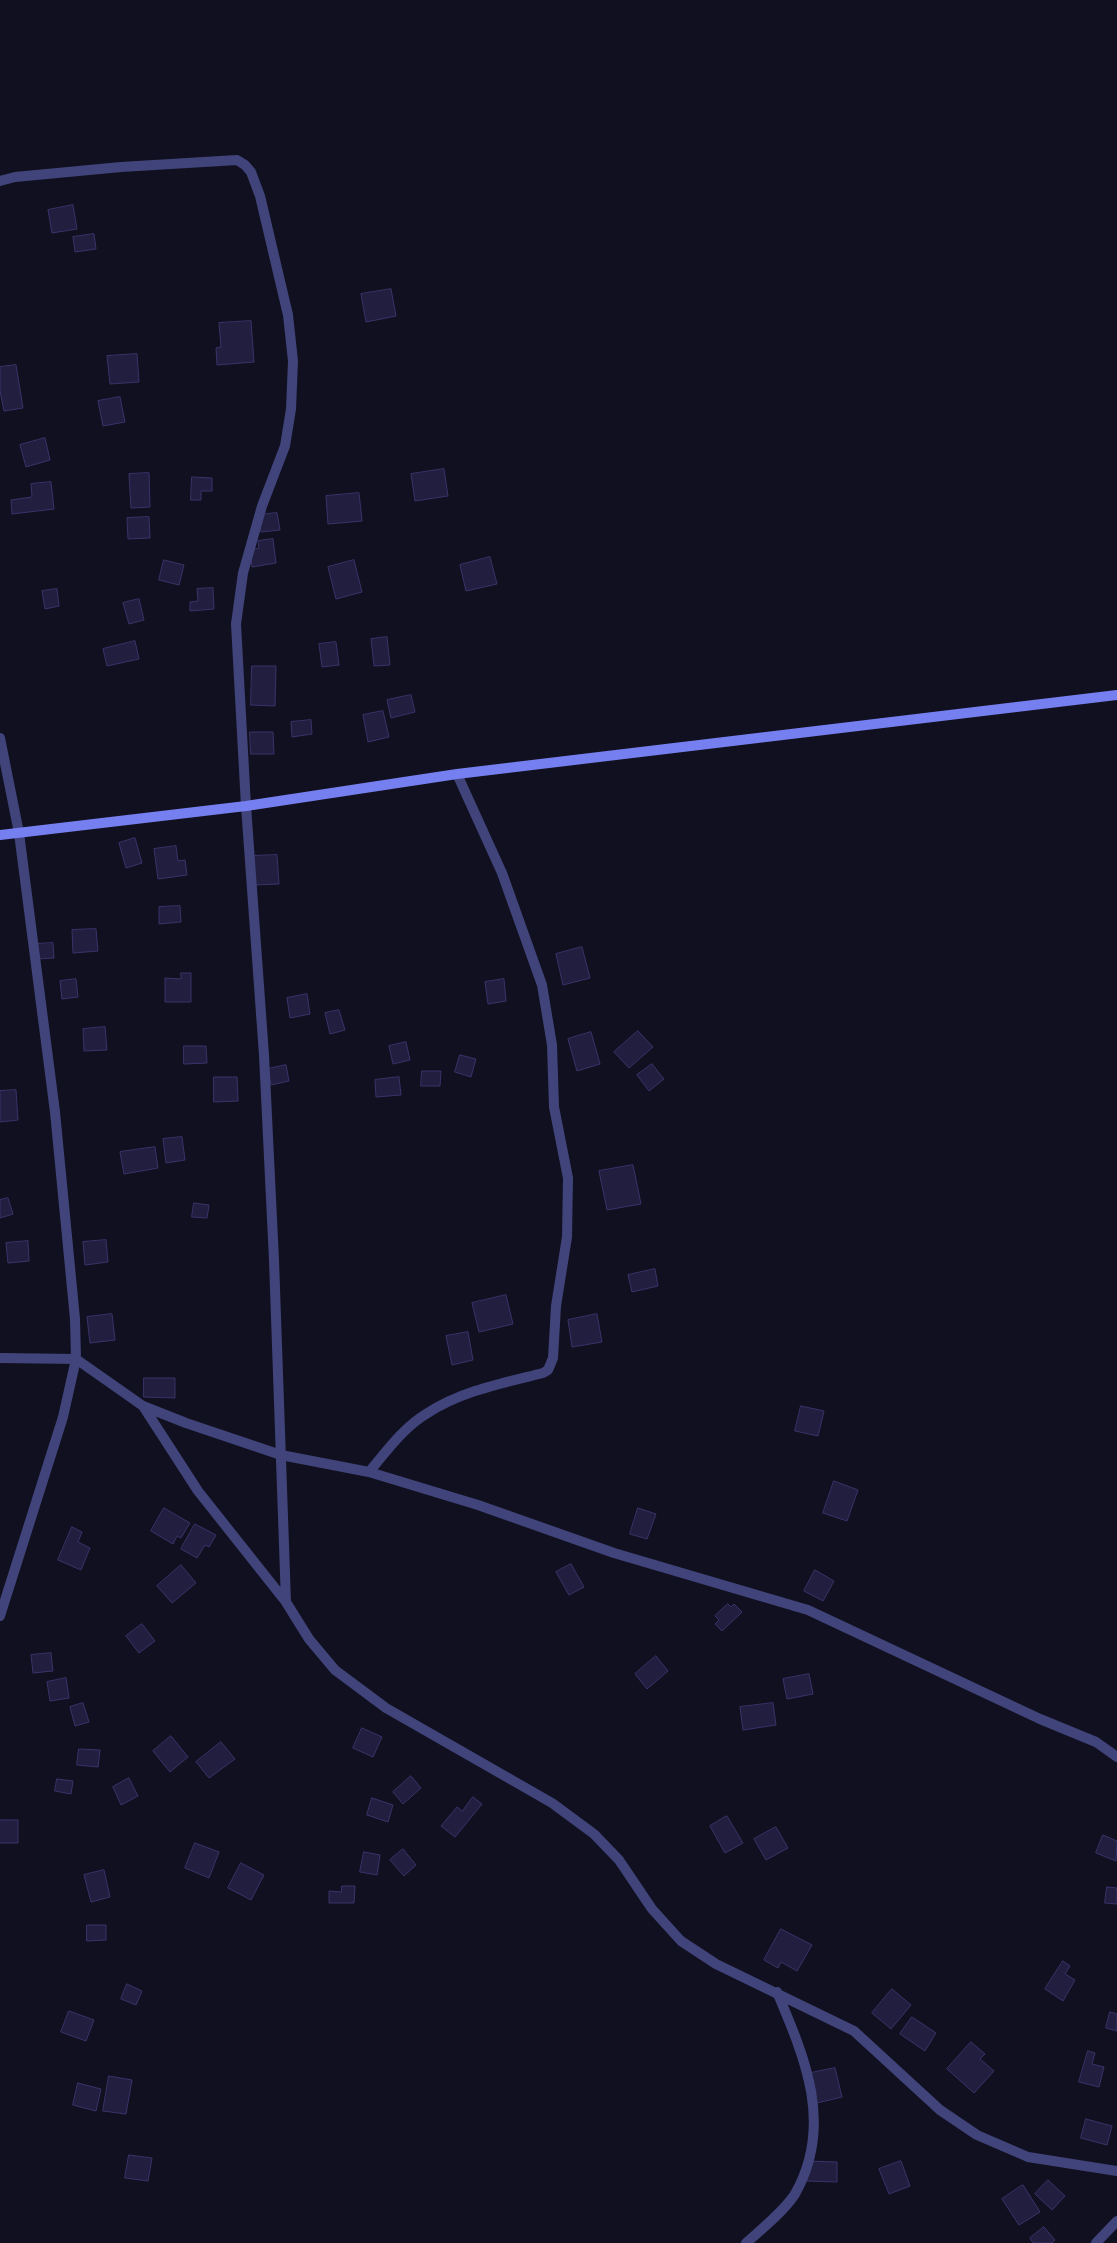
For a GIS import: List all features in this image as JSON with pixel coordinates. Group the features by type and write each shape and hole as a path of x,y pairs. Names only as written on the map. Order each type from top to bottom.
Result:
{"street":[{"path":"0,181 15,177 121,167 237,160 251,172 260,196 288,314 293,361 291,409 285,446 259,516 243,573 236,624 246,806 264,1055 286,1602"},
{"path":"0,836 246,806 457,774 1117,695"},
{"path":"0,738 19,833 55,1112 75,1319 76,1359 63,1416 0,1616"},
{"path":"369,1472 399,1437 425,1414 468,1392 543,1373 548,1370 553,1358 556,1306 567,1237 568,1178 554,1107 552,1045 542,985 502,873 457,774"},
{"path":"0,1358 76,1359 143,1406 281,1455 369,1472 478,1505 614,1553 808,1610 1031,1715 1096,1742 1117,1757"},
{"path":"143,1406 198,1491 286,1602 308,1639 335,1670 386,1708 552,1803 594,1834 612,1854 652,1909 681,1941 716,1964 854,2031 940,2110 977,2135 1028,2157 1117,2172"},
{"path":"746,2243 794,2195 809,2163 814,2127 811,2086 797,2040 777,1992"},
{"path":"1096,2243 1117,2221"}],"building":[{"path":"73,205 77,229 52,233 48,210"},
{"path":"94,234 96,249 75,252 73,237"},
{"path":"391,289 396,316 366,322 361,294"},
{"path":"251,321 254,362 217,365 216,348 221,347 219,323"},
{"path":"137,354 139,382 110,384 107,356"},
{"path":"16,365 23,408 4,411 0,391 0,367"},
{"path":"120,397 125,422 103,426 98,401"},
{"path":"45,438 50,460 26,467 20,445"},
{"path":"444,469 448,496 415,501 411,474"},
{"path":"149,473 150,507 131,508 129,474"},
{"path":"192,477 212,478 212,491 201,491 201,500 191,500"},
{"path":"51,482 54,509 12,514 11,500 32,497 31,484"},
{"path":"359,493 362,521 328,524 326,496"},
{"path":"277,513 280,530 261,532 259,515"},
{"path":"149,517 150,538 128,539 127,518"},
{"path":"273,539 276,563 252,567 250,550 259,548 258,541"},
{"path":"490,557 497,584 466,591 460,565"},
{"path":"164,560 184,565 179,585 159,580"},
{"path":"354,560 362,592 336,599 328,567"},
{"path":"213,588 214,609 190,611 190,602 198,601 197,589"},
{"path":"57,589 59,606 45,609 42,591"},
{"path":"139,599 144,620 129,624 123,603"},
{"path":"387,637 390,665 374,666 371,639"},
{"path":"135,641 139,659 107,666 103,649"},
{"path":"336,642 339,665 322,667 319,644"},
{"path":"252,666 276,666 275,706 251,705"},
{"path":"411,695 415,712 391,718 387,700"},
{"path":"383,711 389,737 368,742 363,715"},
{"path":"311,720 312,734 292,737 291,722"},
{"path":"250,732 273,732 274,754 251,754"},
{"path":"135,838 142,863 126,868 119,843"},
{"path":"176,846 178,861 185,860 187,875 158,879 154,849"},
{"path":"277,855 279,884 254,885 252,856"},
{"path":"180,906 181,922 159,924 159,907"},
{"path":"96,929 98,951 73,953 72,930"},
{"path":"53,943 54,958 36,959 35,944"},
{"path":"582,947 590,978 563,985 556,954"},
{"path":"181,973 191,973 191,1002 165,1002 165,978 181,979"},
{"path":"76,979 78,997 62,999 60,981"},
{"path":"504,979 506,1001 488,1004 485,982"},
{"path":"307,994 310,1014 290,1018 287,998"},
{"path":"339,1010 345,1030 330,1034 325,1013"},
{"path":"105,1027 107,1050 84,1051 83,1029"},
{"path":"638,1031 653,1047 629,1068 614,1052"},
{"path":"591,1032 600,1064 577,1071 568,1039"},
{"path":"406,1042 410,1060 393,1064 389,1046"},
{"path":"184,1046 206,1046 207,1063 184,1064"},
{"path":"460,1055 476,1059 471,1077 455,1072"},
{"path":"652,1064 664,1079 649,1091 637,1075"},
{"path":"286,1065 289,1081 271,1085 268,1069"},
{"path":"422,1071 441,1071 440,1086 421,1086"},
{"path":"214,1077 237,1077 238,1101 214,1102"},
{"path":"399,1077 401,1095 376,1097 375,1080"},
{"path":"16,1090 18,1120 0,1122 0,1091"},
{"path":"182,1137 185,1160 166,1163 163,1139"},
{"path":"155,1147 158,1168 124,1174 120,1152"},
{"path":"633,1165 641,1204 607,1210 599,1171"},
{"path":"8,1198 13,1214 0,1218 0,1200"},
{"path":"194,1203 209,1205 207,1218 192,1217"},
{"path":"106,1240 108,1262 85,1265 83,1242"},
{"path":"28,1241 29,1261 8,1263 6,1243"},
{"path":"655,1269 658,1286 632,1292 628,1275"},
{"path":"506,1295 513,1324 479,1332 472,1303"},
{"path":"112,1314 115,1340 90,1343 87,1317"},
{"path":"597,1314 602,1342 572,1347 568,1320"},
{"path":"468,1332 473,1360 452,1365 446,1336"},
{"path":"144,1378 175,1378 175,1398 144,1397"},
{"path":"801,1406 824,1411 818,1436 795,1431"},
{"path":"834,1481 858,1490 847,1521 823,1513"},
{"path":"164,1508 190,1523 181,1538 177,1536 173,1544 151,1531"},
{"path":"638,1508 656,1514 647,1539 630,1534"},
{"path":"195,1524 216,1535 209,1547 205,1545 197,1558 181,1549"},
{"path":"72,1527 82,1532 78,1542 90,1548 81,1570 58,1560"},
{"path":"571,1564 584,1587 569,1595 556,1572"},
{"path":"181,1565 196,1583 172,1603 157,1586"},
{"path":"815,1570 834,1581 823,1601 804,1591"},
{"path":"728,1604 731,1607 734,1604 742,1612 722,1631 715,1624 719,1620 715,1616"},
{"path":"142,1624 155,1641 139,1653 126,1636"},
{"path":"51,1653 53,1671 33,1673 31,1655"},
{"path":"656,1656 668,1671 647,1689 635,1674"},
{"path":"809,1674 813,1694 787,1699 783,1679"},
{"path":"66,1678 69,1698 50,1701 47,1682"},
{"path":"83,1703 89,1722 75,1726 70,1707"},
{"path":"773,1703 776,1725 743,1730 740,1707"},
{"path":"362,1728 382,1737 373,1757 353,1748"},
{"path":"171,1736 188,1757 170,1772 153,1751"},
{"path":"221,1742 235,1759 209,1778 196,1762"},
{"path":"79,1749 100,1750 98,1767 77,1765"},
{"path":"411,1776 421,1788 403,1804 393,1792"},
{"path":"129,1778 138,1796 121,1805 113,1787"},
{"path":"57,1779 73,1781 71,1794 55,1791"},
{"path":"473,1797 482,1804 455,1837 441,1826 457,1807 462,1811"},
{"path":"372,1798 393,1805 388,1822 367,1815"},
{"path":"727,1816 743,1843 725,1853 710,1826"},
{"path":"0,1820 18,1820 18,1843 0,1843"},
{"path":"776,1827 788,1848 766,1860 754,1839"},
{"path":"1103,1835 1117,1841 1116,1861 1096,1853"},
{"path":"195,1843 219,1852 209,1878 185,1868"},
{"path":"403,1849 416,1865 404,1876 390,1860"},
{"path":"364,1852 380,1855 377,1875 360,1872"},
{"path":"241,1863 264,1875 251,1900 228,1888"},
{"path":"104,1870 110,1897 91,1902 84,1875"},
{"path":"342,1886 355,1886 354,1903 329,1903 329,1891 341,1892"},
{"path":"1107,1887 1117,1888 1117,1904 1105,1903"},
{"path":"87,1925 106,1925 106,1940 87,1941"},
{"path":"781,1929 812,1945 797,1971 781,1962 778,1968 764,1960"},
{"path":"1063,1961 1070,1966 1065,1974 1075,1980 1063,2001 1045,1989"},
{"path":"127,1984 142,1991 136,2005 121,1999"},
{"path":"892,1989 911,2005 891,2029 872,2013"},
{"path":"69,2011 94,2020 86,2041 61,2032"},
{"path":"1110,2012 1117,2014 1117,2031 1106,2028"},
{"path":"912,2017 936,2033 925,2051 900,2034"},
{"path":"971,2042 985,2054 980,2059 994,2071 974,2093 947,2069"},
{"path":"1088,2051 1095,2053 1092,2064 1104,2067 1099,2087 1079,2082"},
{"path":"835,2068 842,2097 817,2103 811,2073"},
{"path":"109,2076 132,2080 126,2114 103,2111"},
{"path":"78,2083 101,2089 96,2111 73,2105"},
{"path":"1086,2119 1112,2126 1107,2145 1081,2138"},
{"path":"129,2155 152,2158 148,2181 125,2178"},
{"path":"807,2161 837,2162 837,2182 807,2181"},
{"path":"901,2161 910,2186 889,2194 879,2169"},
{"path":"1048,2180 1065,2196 1052,2210 1035,2194"},
{"path":"1023,2185 1040,2212 1019,2225 1002,2199"},
{"path":"1044,2227 1055,2240 1052,2243 1033,2243 1030,2238"}]}
